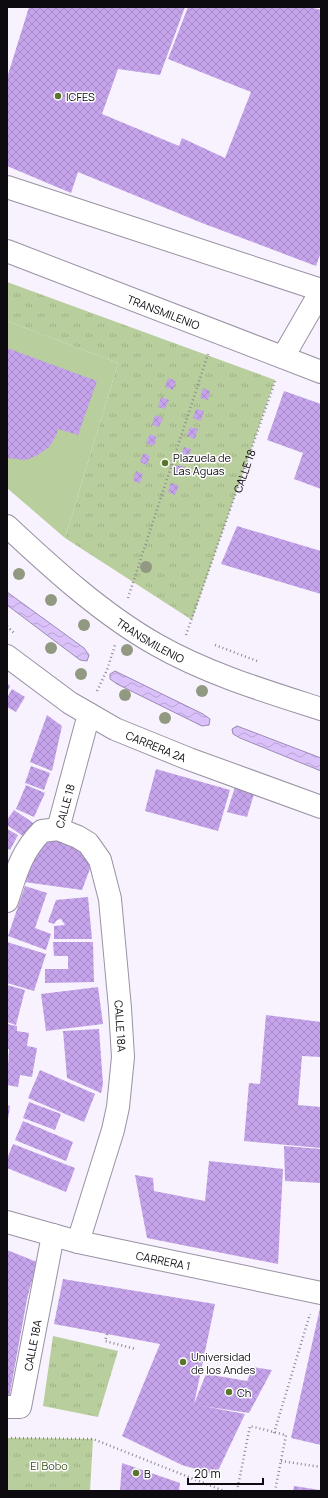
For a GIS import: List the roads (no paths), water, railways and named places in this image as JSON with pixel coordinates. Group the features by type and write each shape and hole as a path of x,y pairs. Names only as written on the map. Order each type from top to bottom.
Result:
{"street":[{"path":"7,187 321,291 314,319 286,352"},
{"path":"7,241 286,352 321,357"},
{"name":"TRANSMILENIO","path":"7,251 215,331 286,352 321,372"},
{"name":"TRANSMILENIO","path":"7,526 61,576 120,621 156,645 248,685 321,709"},
{"name":"CARRERA 2A","path":"7,656 64,699 95,705 137,739 321,807"},
{"name":"CALLE 18","path":"7,901 21,858 28,847 42,831 58,830 95,705"},
{"name":"CALLE 18A","path":"58,830 78,837 88,843 100,860 104,871 110,899 123,1057 119,1100 113,1130 78,1242"},
{"name":"CARRERA 1","path":"7,1222 78,1242 319,1292"},
{"name":"CALLE 18A","path":"13,1407 53,1235"}],"water":[{"path":"7,592 84,648 89,655 87,661 80,660 7,605"},
{"path":"115,671 203,714 210,719 209,725 202,726 117,684 110,679 110,674"},
{"path":"237,726 321,758 321,771 240,738 233,734 232,729"}],"place":[{"name":"ICFES","path":"58,96"},
{"name":"Plazuela de Las Aguas","path":"165,463"},
{"name":"Universidad de los Andes","path":"183,1362"},
{"name":"Ch","path":"229,1392"},
{"name":"B","path":"136,1473"}],"park label":[{"name":"El Bobo","path":"49,1465"}]}
